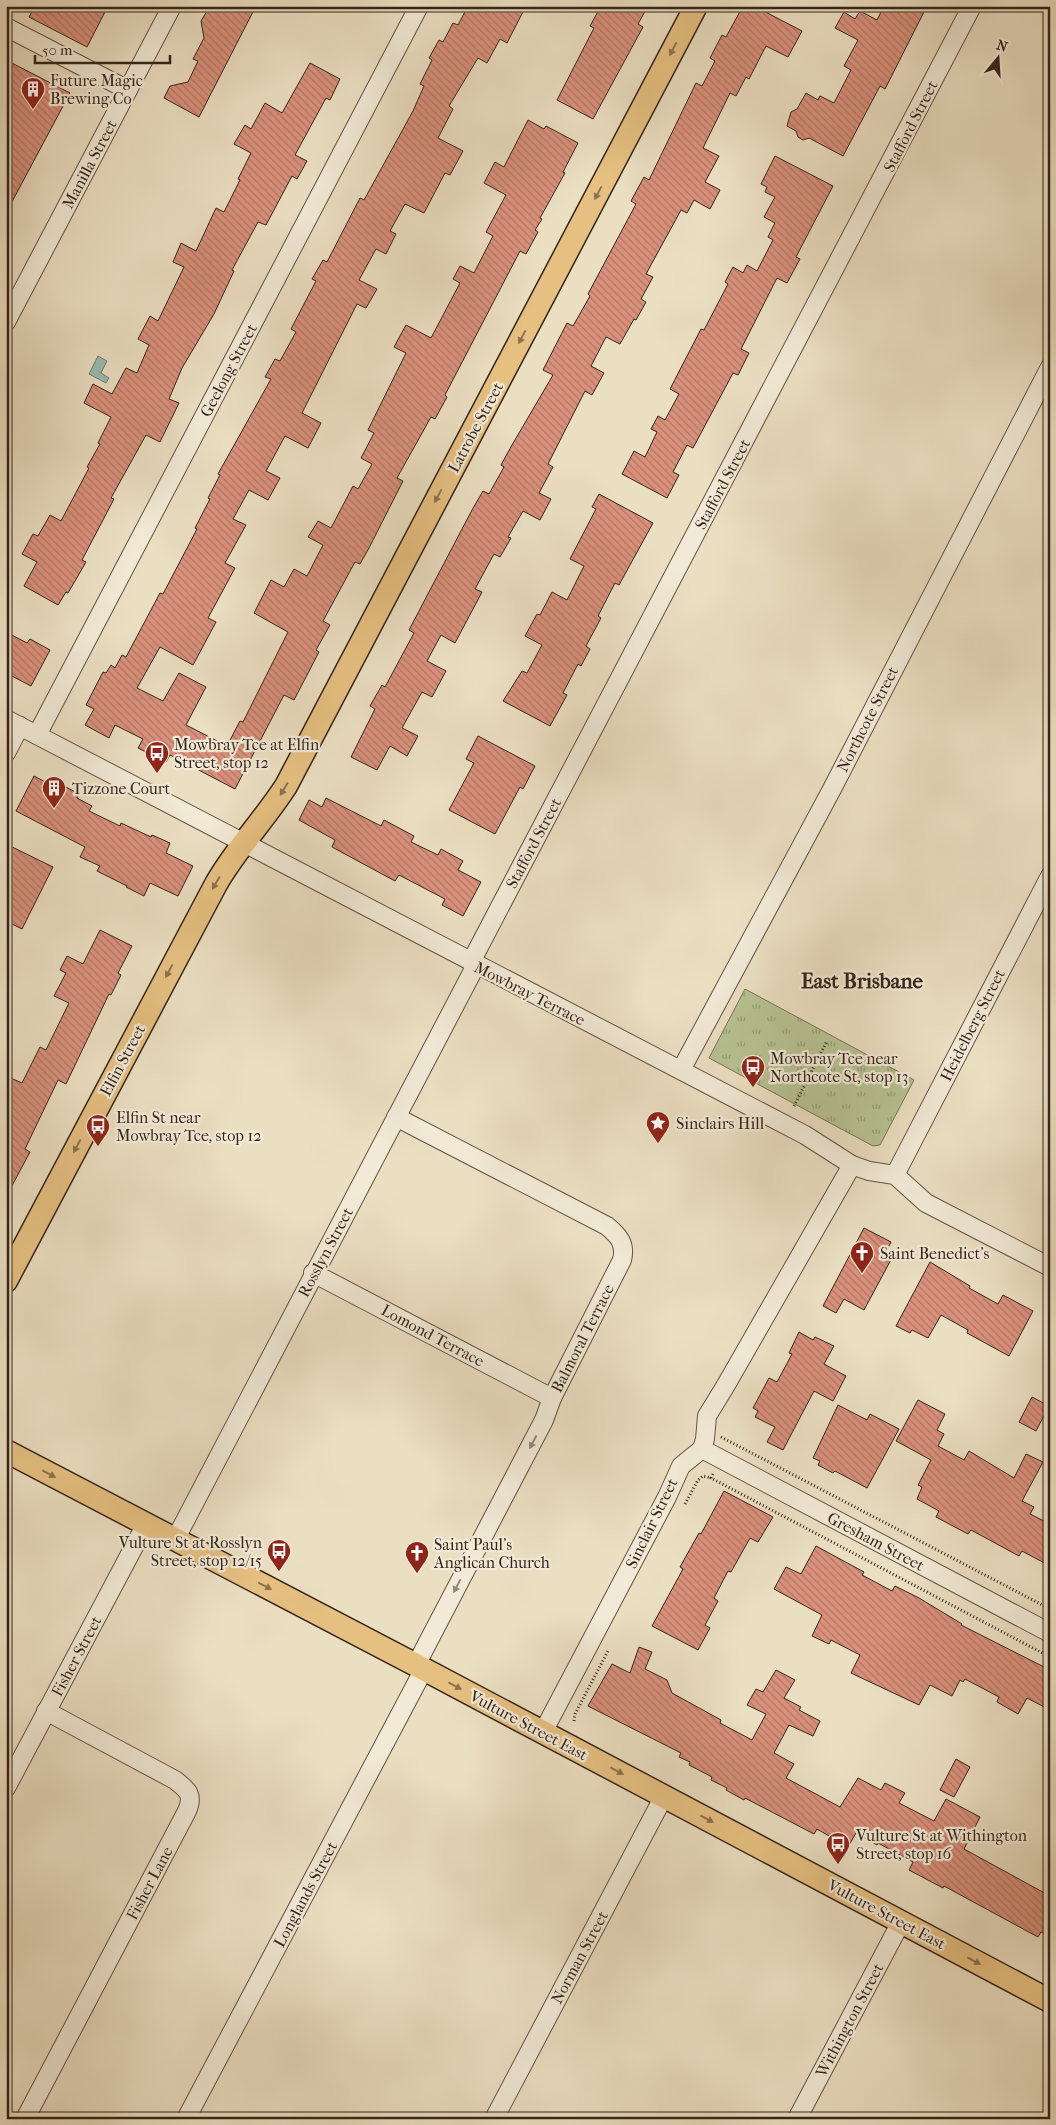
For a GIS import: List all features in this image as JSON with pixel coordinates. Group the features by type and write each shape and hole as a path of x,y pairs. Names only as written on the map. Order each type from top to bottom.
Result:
{"main road":[{"name":"Latrobe Street","path":"243,842 286,786 696,6"},
{"name":"Elfin Street","path":"6,1281 192,928 216,884 243,842"},
{"name":"Vulture Street East","path":"6,1451 420,1667 1050,2001"}],"street":[{"name":"Manilla Street","path":"6,322 172,6"},
{"name":"Geelong Street","path":"37,735 419,6"},
{"name":"Stafford Street","path":"473,963 972,6"},
{"path":"6,27 128,90"},
{"name":"Northcote Street","path":"681,1070 832,789 1050,367"},
{"path":"6,753 13,722"},
{"name":"Mowbray Terrace","path":"13,722 805,1135 852,1166 895,1175"},
{"name":"Heidelberg Street","path":"895,1175 1050,876"},
{"name":"Rosslyn Street","path":"175,1540 396,1117 473,963"},
{"name":"Balmoral Terrace","path":"396,1117 607,1226 619,1235 623,1245 622,1260 420,1667"},
{"path":"702,1449 707,1416 711,1407 726,1386 852,1166"},
{"path":"895,1175 926,1203 1050,1266"},
{"name":"Lomond Terrace","path":"313,1273 552,1398"},
{"name":"Gresham Street","path":"702,1449 1050,1633"},
{"name":"Sinclair Street","path":"542,1732 667,1497 677,1471 702,1449"},
{"name":"Fisher Street","path":"6,1788 146,1524"},
{"name":"Longlands Street","path":"186,2119 420,1667"},
{"name":"Fisher Lane","path":"25,2119 187,1811 192,1797 175,1780 46,1711"},
{"name":"Norman Street","path":"494,2119 664,1796"},
{"name":"Withington Street","path":"796,2119 901,1922"}],"path":[{"path":"794,1106 827,1041"},
{"path":"721,1437 1050,1609"},
{"path":"711,1478 715,1471"},
{"path":"684,1506 698,1480 702,1476 711,1478 1050,1657"},
{"path":"574,1720 575,1714 611,1645"}],"green space":[{"path":"745,989 914,1080 880,1145 873,1146 709,1058"}],"water":[{"path":"98,356 107,361 101,373 109,378 106,383 89,374"}],"building":[{"path":"35,6 108,6 87,47 29,17"},
{"path":"210,6 256,6 199,117 164,98 170,86 188,82 198,61 193,59 204,38 201,21"},
{"path":"468,6 526,6 507,43 500,39 487,63 478,58 449,106 453,109 438,138 463,151 450,175 445,173 424,213 405,204 390,231 396,234 386,254 376,249 359,280 377,289 366,308 357,304 302,413 321,423 308,448 285,436 266,471 280,478 268,500 249,490 233,519 246,525 225,563 235,568 208,618 216,622 193,665 160,647 137,688 163,701 179,673 206,687 186,725 227,746 240,721 243,722 288,632 254,613 271,580 284,587 294,569 307,576 323,545 308,537 318,521 331,528 353,486 358,489 372,464 361,458 374,433 368,430 406,353 394,347 406,325 431,338 460,283 453,279 460,266 474,273 493,236 486,232 506,195 484,183 495,162 504,167 528,120 544,129 546,126 578,143 563,172 565,173 540,218 542,219 535,230 538,232 526,254 520,251 445,395 447,397 435,419 431,417 397,478 403,481 369,548 360,564 355,562 323,621 330,625 316,650 319,652 294,700 284,695 235,789 170,755 166,762 138,748 143,739 115,725 109,738 85,725 94,709 86,705 103,672 106,673 111,665 115,668 122,655 126,657 160,593 163,594 197,529 195,528 220,475 218,474 271,379 265,377 275,359 280,361 296,332 291,329 316,281 312,279 323,260 327,262 360,198 364,200 413,111 424,86 420,84 432,60 429,58 439,40 443,42 453,23 458,25"},
{"path":"601,6 648,6 638,24 643,27 593,119 557,100 594,28 590,26"},
{"path":"743,6 754,6 802,31 788,57 766,46 749,79 746,77 736,96 730,93 703,148 719,156 705,182 720,190 710,209 694,200 687,213 681,210 646,274 653,277 641,299 646,302 636,320 634,319 620,344 606,337 591,366 604,373 592,395 585,391 548,464 553,467 539,493 551,499 540,520 523,511 508,537 511,538 500,557 494,554 475,589 482,592 455,643 441,635 427,661 446,671 432,697 422,692 402,728 418,736 407,756 390,746 377,770 351,757 375,709 370,706 382,685 385,687 414,633 409,630 472,510 483,491 489,494 504,467 501,465 553,375 543,370 567,323 573,326 590,296 588,294 636,204 631,201 644,177 649,180 696,83 702,86 715,61 710,58 722,35 726,37"},
{"path":"884,6 927,6 885,89 880,86 843,156 809,138 803,140 798,137 796,131 787,126 791,112 797,109 806,93 818,100 820,96 834,103 851,70 844,66 858,40 835,28 844,12 855,19 860,11 877,20"},
{"name":"Future Magic Brewing Co","path":"6,60 70,93 6,213"},
{"path":"310,63 340,79 330,100 326,98 295,155 307,161 297,179 292,176 266,225 258,222 232,270 234,271 214,314 182,368 169,399 179,403 160,442 146,435 111,498 114,499 82,560 86,562 68,593 66,592 58,605 24,586 37,562 22,554 33,534 38,536 50,515 61,521 100,444 98,443 111,417 84,403 93,384 112,394 126,368 137,373 149,345 138,339 150,316 158,321 184,267 173,262 181,243 196,251 216,208 224,212 240,180 238,179 251,153 234,144 245,125 251,129 265,103 282,113"},
{"path":"775,156 833,186 796,257 800,259 787,283 777,278 741,349 749,353 738,375 733,373 693,448 687,445 673,472 679,475 667,498 622,474 634,451 645,457 657,432 651,429 658,416 665,420 679,394 670,389 701,329 704,330 728,284 725,282 733,267 743,273 747,265 757,271 773,240 768,237 775,223 764,217 775,197 765,192 767,187 761,184"},
{"path":"599,494 653,523 619,585 615,583 598,616 601,618 586,646 590,649 581,666 578,664 563,693 567,695 550,726 503,701 522,671 527,673 542,645 525,636 537,614 540,615 552,592 567,600 584,566 570,559 596,509 592,507"},
{"path":"6,632 27,643 30,639 50,650 31,686 6,671"},
{"path":"478,736 535,766 523,789 520,787 495,834 449,810 474,763 466,759"},
{"path":"34,776 49,784 51,779 79,794 77,798 92,806 89,811 120,826 121,823 151,837 152,835 170,843 166,853 193,866 178,896 150,883 144,896 126,887 97,871 100,866 80,857 85,847 16,811"},
{"path":"326,798 381,826 384,820 414,836 411,842 438,855 441,849 463,861 458,870 481,882 463,916 442,905 445,899 399,875 395,881 332,847 335,840 299,820 309,800 322,807"},
{"path":"6,844 53,867 22,929 6,921"},
{"path":"100,930 132,946 118,973 121,975 111,995 109,994 66,1084 58,1080 25,1149 30,1152 6,1197 6,1076 22,1083 40,1047 46,1050 69,1003 54,996 66,973 60,970 67,956 83,964"},
{"name":"Saint Benedict's","path":"864,1228 891,1242 886,1252 893,1256 864,1310 844,1299 836,1313 823,1306"},
{"path":"930,1262 970,1286 969,1288 998,1304 1003,1295 1033,1311 1009,1356 967,1333 968,1330 941,1315 928,1338 912,1330 910,1333 896,1326"},
{"path":"799,1332 813,1340 815,1337 834,1346 824,1364 846,1376 833,1401 814,1391 783,1450 767,1442 775,1427 755,1417 758,1411 753,1408 769,1378 777,1382 792,1354 789,1353"},
{"path":"1032,1397 1049,1406 1036,1431 1019,1422"},
{"path":"918,1400 945,1414 937,1430 944,1434 938,1446 964,1460 969,1451 1014,1478 1026,1454 1043,1462 1022,1501 1034,1507 1030,1514 1050,1524 1050,1566 1022,1551 1019,1556 971,1530 968,1534 936,1517 939,1511 917,1499 922,1487 918,1485 931,1460 896,1441"},
{"path":"838,1405 867,1420 870,1414 899,1429 867,1488 835,1471 833,1473 818,1465 820,1461 813,1458"},
{"path":"724,1491 773,1517 758,1542 750,1538 731,1572 728,1571 714,1598 718,1601 705,1625 710,1628 698,1650 652,1626 683,1569 680,1567 699,1533 701,1534"},
{"path":"816,1546 864,1572 862,1575 892,1591 895,1586 919,1598 961,1625 1050,1670 1050,1710 1027,1698 1018,1714 997,1702 999,1697 965,1679 963,1682 960,1680 952,1696 930,1685 919,1705 851,1673 860,1655 831,1640 829,1644 812,1636 822,1615 774,1589 786,1567 801,1574"},
{"path":"639,1647 652,1652 645,1669 667,1680 672,1693 721,1720 720,1723 752,1740 766,1714 747,1705 756,1689 763,1692 776,1670 795,1680 784,1698 801,1707 799,1710 820,1721 813,1736 789,1725 774,1753 794,1764 786,1778 840,1807 858,1778 881,1790 885,1783 905,1793 899,1803 934,1821 946,1799 980,1817 964,1849 1050,1896 1050,1936 1041,1932 1038,1937 944,1886 943,1888 909,1870 913,1862 856,1833 848,1847 817,1829 814,1834 745,1798 744,1800 711,1780 712,1777 689,1765 690,1762 679,1757 681,1753 588,1706 612,1664 630,1673"},
{"path":"956,1759 970,1767 954,1797 940,1790"}],"place":[{"name":"Future Magic Brewing Co","path":"33,110"},
{"name":"Mowbray Tce at Elfin Street, stop 12","path":"157,774"},
{"name":"Tizzone Court","path":"54,809"},
{"name":"Mowbray Tce near Northcote St, stop 13","path":"753,1088"},
{"name":"Sinclairs Hill","path":"658,1144"},
{"name":"Elfin St near Mowbray Tce, stop 12","path":"98,1147"},
{"name":"Saint Benedict's","path":"862,1274"},
{"name":"Vulture St at Rosslyn Street, stop 12/15","path":"279,1572"},
{"name":"Saint Paul's Anglican Church","path":"417,1574"},
{"name":"Vulture St at Withington Street, stop 16","path":"838,1865"}],"district":[{"name":"East Brisbane","path":"862,981"}]}
